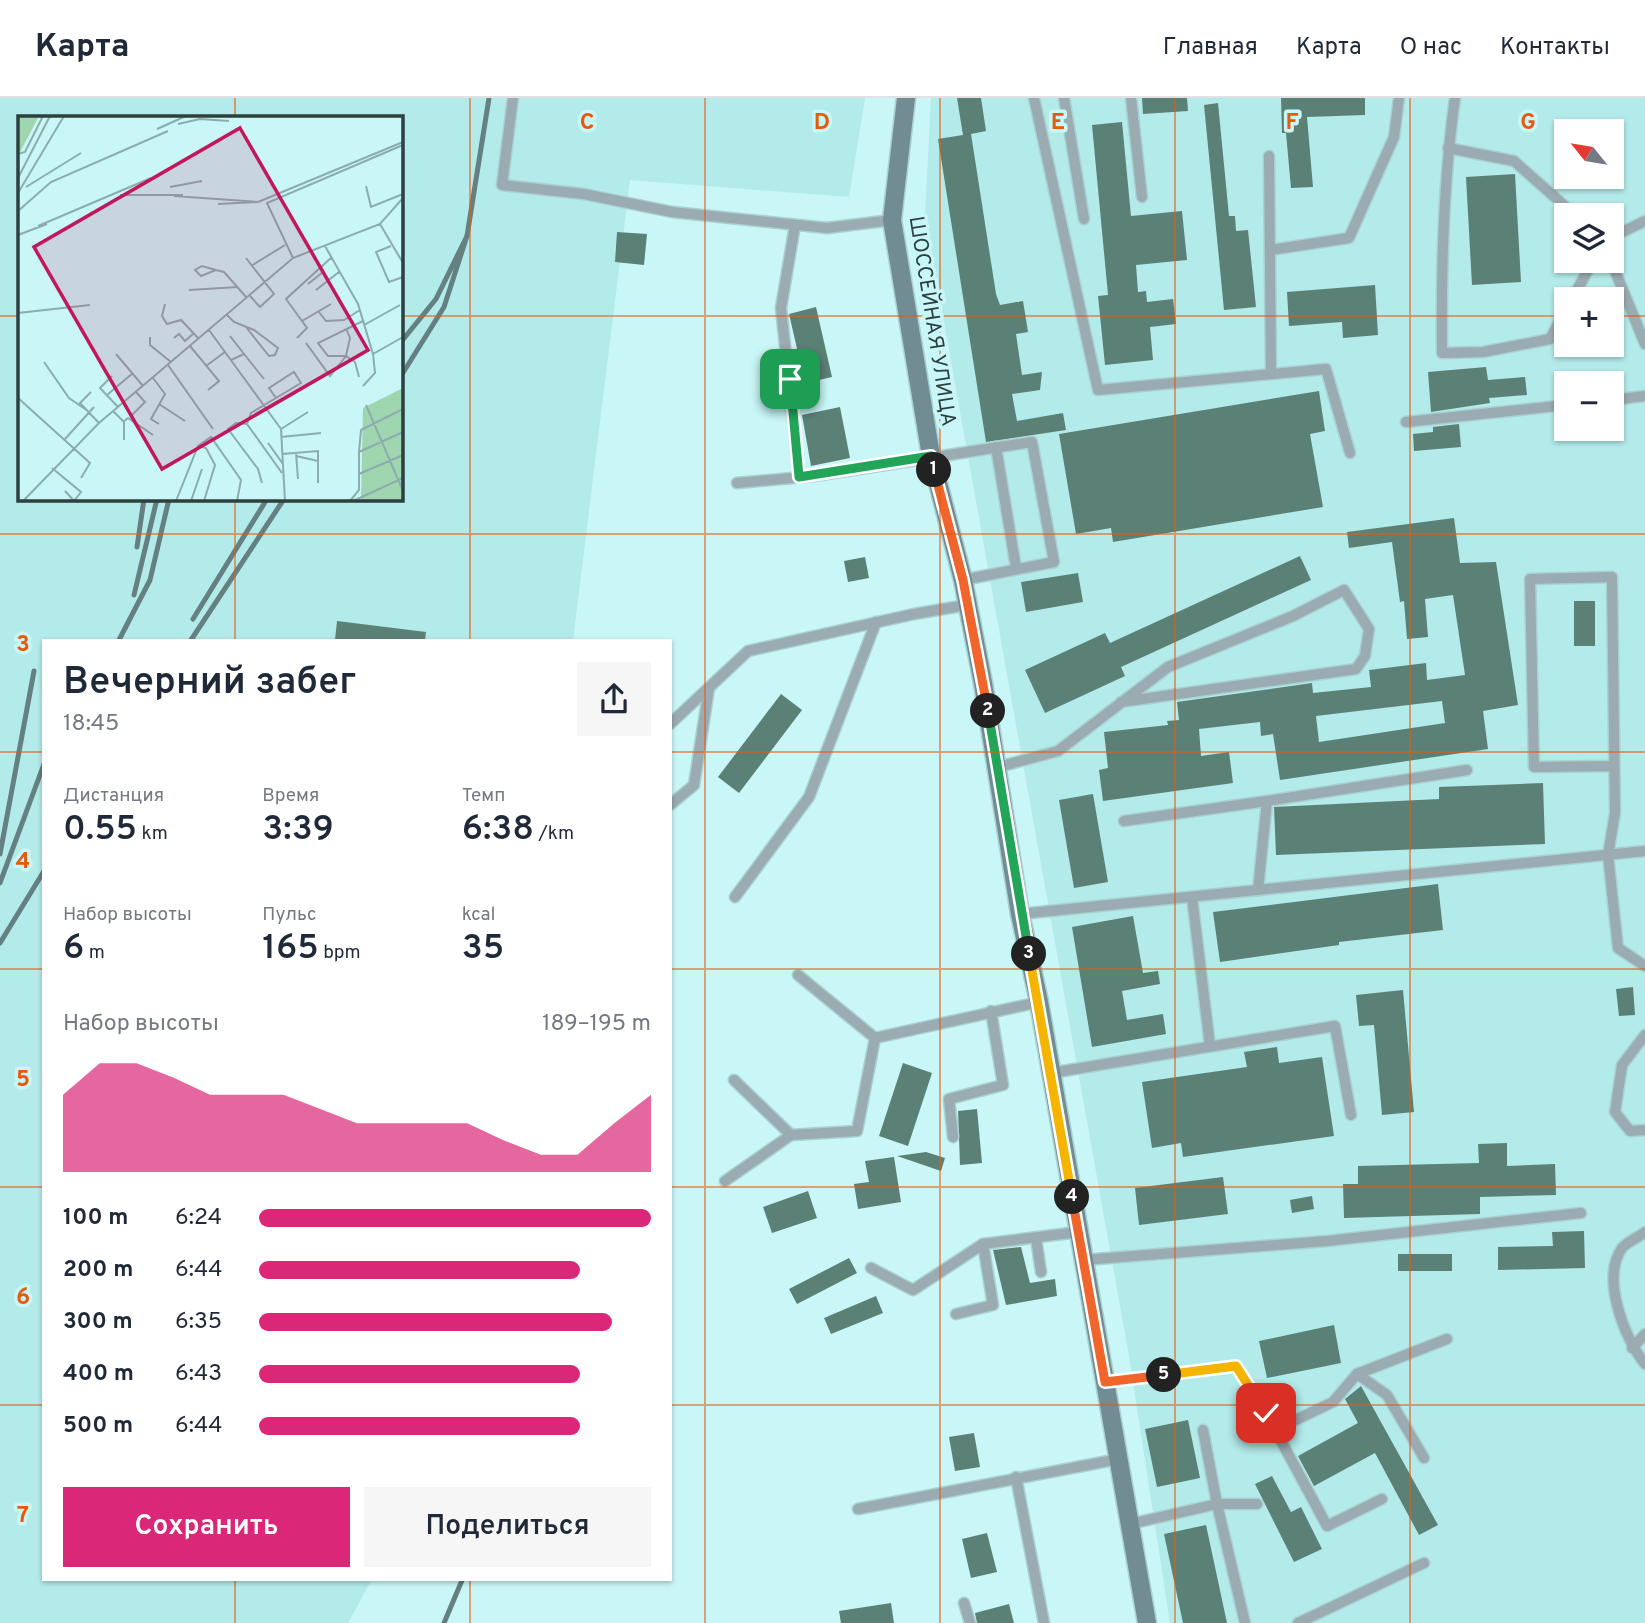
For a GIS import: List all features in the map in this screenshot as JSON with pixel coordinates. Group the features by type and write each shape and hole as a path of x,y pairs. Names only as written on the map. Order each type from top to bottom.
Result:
{"main road":[{"name":"ШОССЕЙНАЯ УЛИЦА","path":"906,98 892,220 931,456 963,580 998,767 1020,914 1039,1002 1147,1623"}],"lane":[{"path":"513,98 502,185 584,194 672,212 794,225 828,228 892,220"},
{"path":"1034,98 1098,390 1326,369 1350,453"},
{"path":"1064,98 1084,219"},
{"path":"1131,98 1142,197"},
{"path":"1270,250 1349,238 1394,137 1399,98"},
{"path":"1455,98 1448,148 1441,268 1442,353 1483,352 1550,339 1554,332"},
{"path":"1448,148 1514,160 1562,203"},
{"path":"1269,156 1271,374"},
{"path":"1624,231 1645,220"},
{"path":"794,225 781,308 799,477"},
{"path":"1616,273 1645,344"},
{"path":"1624,399 1645,396"},
{"path":"1406,422 1554,406"},
{"path":"737,483 799,477 1032,442 1054,562 963,580"},
{"path":"996,447 1016,568"},
{"path":"1614,766 1534,767 1530,579 1612,577 1615,813 1608,855 1618,948 1645,966"},
{"path":"998,767 1058,751 1121,702 1168,667 1293,616 1344,590 1369,629 1365,656 1356,669 1121,702"},
{"path":"672,722 748,651 967,605"},
{"path":"735,897 809,797 876,622"},
{"path":"672,803 694,785 709,687"},
{"path":"1124,821 1467,770"},
{"path":"1258,890 1267,801"},
{"path":"1020,914 1645,851"},
{"path":"1192,897 1210,1046"},
{"path":"797,975 875,1038"},
{"path":"875,1038 1039,1002"},
{"path":"953,1137 949,1098 1003,1085 992,1011"},
{"path":"1051,1073 1335,1026 1351,1115"},
{"path":"1645,1035 1622,1065 1615,1112 1630,1131 1645,1129"},
{"path":"725,1181 791,1135 857,1131 875,1038"},
{"path":"734,1080 791,1135"},
{"path":"1083,1260 1327,1241 1581,1213"},
{"path":"871,1268 913,1290 983,1244 1078,1232"},
{"path":"1645,1232 1623,1247 1611,1280 1632,1348 1645,1364"},
{"path":"1036,1238 1041,1272"},
{"path":"956,1314 993,1305 983,1244"},
{"path":"1632,1348 1645,1334"},
{"path":"1275,1430 1333,1402 1357,1374 1447,1339"},
{"path":"1105,1382 1236,1366 1275,1430 1327,1526 1382,1499"},
{"path":"1357,1374 1387,1395 1424,1458"},
{"path":"1203,1430 1245,1623"},
{"path":"858,1508 1119,1459"},
{"path":"1016,1477 1044,1623"},
{"path":"1130,1524 1217,1504 1257,1504"},
{"path":"1298,1623 1424,1563"},
{"path":"964,1603 970,1623"}],"shaded area":[{"path":"0,98 865,98 849,197 630,180 573,639 42,639 42,1581 371,1581 348,1623 0,1623"},
{"path":"931,98 1645,98 1645,1623 1170,1623 1129,1356 925,216"}],"building":[{"path":"957,98 981,98 986,131 971,134 996,294 1000,305 1023,301 1028,332 1016,334 1022,375 1042,372 1040,390 1012,394 1017,421 1063,413 1066,430 986,442 938,139 963,135"},
{"path":"1142,98 1187,98 1188,111 1143,114"},
{"path":"1281,98 1365,98 1365,115 1307,117 1313,187 1291,188 1286,133 1282,133"},
{"path":"1218,103 1229,216 1235,216 1236,231 1248,230 1256,307 1224,310 1204,105"},
{"path":"1122,122 1131,216 1182,211 1187,260 1136,265 1138,292 1146,291 1147,302 1173,299 1176,324 1150,327 1153,360 1105,365 1098,296 1108,295 1092,125"},
{"path":"1515,174 1521,282 1472,285 1466,177"},
{"path":"617,232 647,234 644,265 615,262"},
{"path":"1375,285 1378,335 1343,338 1342,322 1289,326 1287,292"},
{"path":"816,307 832,377 805,383 789,314"},
{"path":"1486,367 1488,380 1525,377 1527,395 1489,398 1490,403 1431,412 1428,372"},
{"path":"1319,391 1325,431 1310,434 1323,507 1113,542 1111,528 1076,534 1059,434"},
{"path":"840,407 850,458 811,466 802,415"},
{"path":"1459,424 1461,447 1414,451 1413,434 1433,432 1433,427"},
{"path":"1454,518 1460,563 1496,562 1518,705 1483,711 1488,749 1280,780 1273,734 1261,736 1260,722 1199,729 1201,756 1229,752 1233,783 1103,801 1099,770 1108,768 1104,732 1168,725 1167,721 1179,720 1177,702 1312,683 1313,693 1371,687 1369,670 1426,663 1427,680 1465,675 1453,595 1425,599 1428,637 1407,639 1404,601 1400,602 1392,542 1349,548 1347,532","holes":["1442,701 1445,723 1319,742 1316,716"]},
{"path":"1300,556 1311,580 1121,667 1125,676 1045,713 1025,670 1105,633 1110,643"},
{"path":"865,557 869,578 848,582 844,561"},
{"path":"1078,573 1083,602 1026,612 1021,582"},
{"path":"1574,601 1595,601 1595,646 1574,646"},
{"path":"337,621 426,632 425,639 335,639"},
{"path":"781,694 802,710 739,793 718,777"},
{"path":"1543,783 1545,844 1276,855 1274,807 1439,799 1439,787"},
{"path":"1093,794 1108,882 1074,888 1059,800"},
{"path":"1438,884 1443,930 1339,942 1339,945 1220,962 1213,912"},
{"path":"1133,916 1143,973 1158,971 1160,984 1122,991 1127,1020 1163,1014 1166,1034 1092,1047 1072,927"},
{"path":"1633,987 1635,1015 1619,1016 1616,989"},
{"path":"1403,990 1414,1112 1382,1115 1374,1025 1359,1026 1356,995"},
{"path":"1277,1047 1279,1063 1322,1057 1334,1136 1183,1157 1181,1143 1152,1148 1142,1082 1247,1067 1244,1052"},
{"path":"903,1063 932,1073 908,1146 879,1136"},
{"path":"977,1109 982,1163 960,1165 958,1111"},
{"path":"1507,1143 1507,1166 1555,1164 1556,1195 1480,1197 1480,1214 1344,1218 1343,1184 1358,1184 1358,1166 1479,1163 1478,1144"},
{"path":"926,1152 945,1158 941,1171 897,1156"},
{"path":"894,1157 901,1202 858,1209 854,1184 869,1182 865,1161"},
{"path":"1223,1177 1228,1214 1139,1225 1135,1188"},
{"path":"808,1191 817,1218 772,1233 763,1207"},
{"path":"1312,1196 1314,1209 1292,1213 1290,1200"},
{"path":"1584,1231 1585,1268 1498,1270 1498,1247 1553,1246 1552,1232"},
{"path":"1021,1247 1030,1283 1055,1279 1057,1296 1006,1305 993,1250"},
{"path":"1398,1254 1452,1254 1452,1271 1398,1271"},
{"path":"849,1258 857,1273 797,1304 789,1289"},
{"path":"876,1296 883,1313 831,1334 824,1318"},
{"path":"1334,1325 1341,1363 1267,1378 1259,1341"},
{"path":"1361,1386 1438,1525 1419,1535 1375,1453 1314,1486 1298,1456 1358,1423 1345,1399"},
{"path":"1188,1420 1200,1478 1157,1487 1145,1429"},
{"path":"974,1433 980,1467 955,1471 949,1437"},
{"path":"1272,1476 1291,1512 1301,1507 1322,1549 1294,1562 1255,1484"},
{"path":"1206,1525 1227,1623 1183,1623 1164,1534"},
{"path":"987,1533 997,1572 971,1578 962,1539"},
{"path":"891,1603 894,1623 841,1623 839,1611"},
{"path":"1009,1604 1014,1623 977,1623 975,1613"}],"railway":[{"path":"467,236 489,98"},
{"path":"402,341 436,299 467,236 444,307 402,374"},
{"path":"137,547 144,500"},
{"path":"134,595 157,500"},
{"path":"120,639 150,580 169,500"},
{"path":"193,619 266,500"},
{"path":"192,639 283,500"},
{"path":"0,854 34,671"},
{"path":"0,883 42,769"},
{"path":"0,943 42,874"},
{"path":"444,1623 462,1581"}],"route":[{"path":"790,379 799,477 931,456 963,580 983,683 1020,914 1039,1002 1105,1382 1236,1366 1266,1413"}]}
